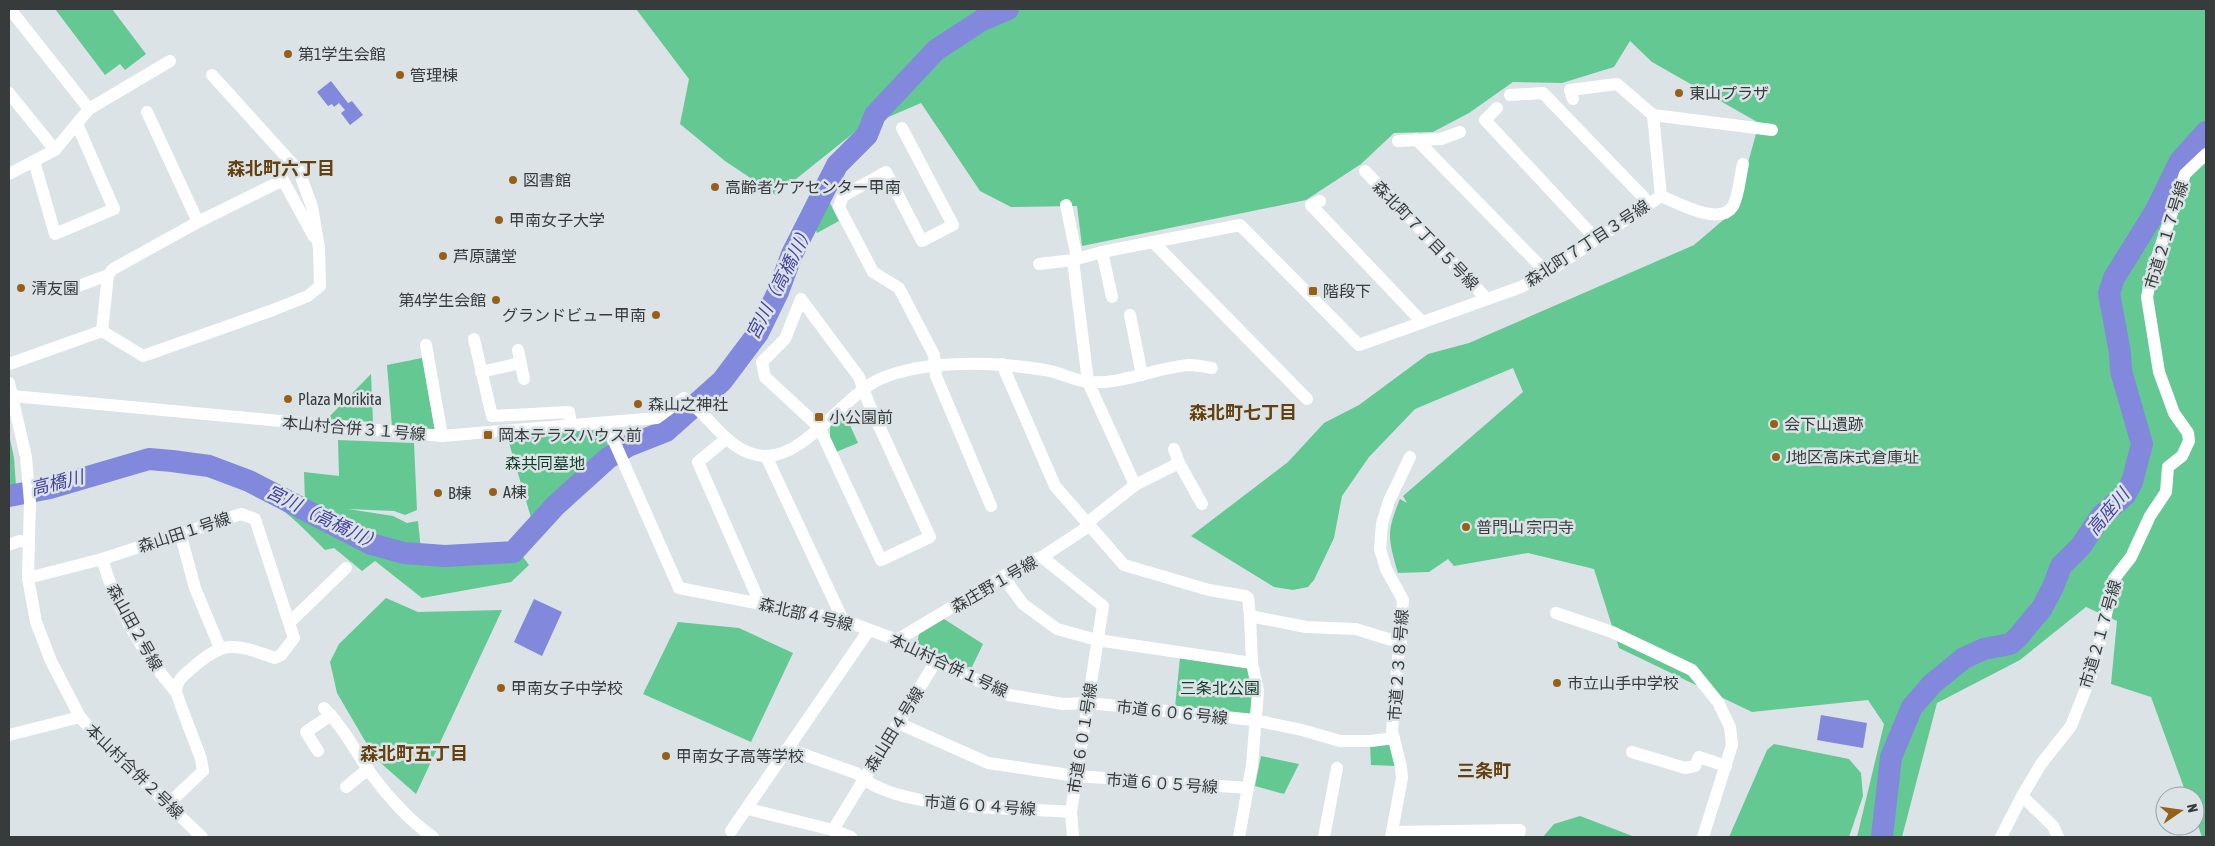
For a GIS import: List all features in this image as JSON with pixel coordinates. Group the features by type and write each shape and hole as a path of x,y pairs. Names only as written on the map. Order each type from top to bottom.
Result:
{"street":[{"path":"10,9 89,109"},
{"path":"9,174 55,150 89,109 170,61"},
{"path":"102,331 143,356 273,310 308,296 320,286 319,248 312,207 298,171 212,75"},
{"path":"1573,99 1570,90 1617,84 1653,115 1772,130"},
{"path":"9,93 55,150"},
{"path":"1510,95 1543,93 1649,202"},
{"path":"1497,108 1485,120 1596,239"},
{"path":"147,112 198,222"},
{"name":"森北町７丁目３号線","path":"1039,264 1075,259 1240,225 1359,345 1521,287 1547,273 1649,202 1661,196 1653,115"},
{"path":"34,161 55,234 114,209 77,124"},
{"path":"902,128 953,225 922,240 886,172 843,196 839,208 873,272 899,288 934,355 936,376 991,506"},
{"path":"1398,141 1441,139 1460,132"},
{"path":"1416,139 1547,273"},
{"name":"市道２１７号線","path":"2001,837 2041,764 2071,726 2094,668 2114,579 2131,557 2150,516 2166,492 2168,467 2182,456 2189,441 2188,433 2174,413 2159,372 2147,297 2152,272 2185,174 2206,154"},
{"path":"1661,196 1714,216 1726,213 1733,206 1743,164"},
{"name":"森北町７丁目５号線","path":"1365,170 1487,299"},
{"path":"65,291 108,275 113,269 198,222 283,180 319,248"},
{"path":"1320,200 1311,205 1422,322"},
{"path":"1066,204 1075,259 1088,382 1135,485"},
{"path":"1152,242 1308,399"},
{"path":"1102,252 1112,297"},
{"path":"102,331 108,275"},
{"path":"801,300 859,377 864,391 930,538 882,560 819,427 765,377 762,362 785,339 801,300"},
{"path":"1130,315 1142,375"},
{"path":"9,364 102,331"},
{"path":"474,339 492,416 569,412 571,426"},
{"path":"426,345 442,436"},
{"path":"518,350 524,379"},
{"path":"482,372 520,363"},
{"path":"1002,364 1055,486 1124,565 1209,590 1248,598 1252,663 1258,691 1254,720 1252,765 1239,837"},
{"path":"760,603 698,462 726,440 744,451 766,456 792,450 878,380 902,372 935,367 1002,364 1047,370 1088,382 1142,375 1190,365 1212,368"},
{"name":"本山村合併２号線","path":"9,382 26,458 29,496 28,578 39,630 61,683 80,717 100,740 202,837"},
{"name":"本山村合併３１号線","path":"13,396 442,436 571,426 609,427 657,418 684,398 705,414 726,440"},
{"name":"森北部４号線","path":"609,427 679,588 843,620 869,630 748,809 731,831"},
{"path":"1174,449 1178,463 1202,504"},
{"path":"766,456 843,620"},
{"name":"市道２３８号線","path":"1392,834 1402,778 1392,731 1402,600 1386,569 1380,549 1382,524 1402,470 1410,457"},
{"name":"森庄野１号線","path":"897,640 1029,562 1042,557 1088,524 1135,485 1178,463"},
{"name":"森山田１号線","path":"28,578 102,558 241,514 254,519 294,638 281,655 275,658 248,649 220,648"},
{"path":"176,692 179,679 205,657 220,648 195,588 180,533"},
{"path":"9,545 19,541 28,542"},
{"name":"市道６０１号線","path":"1042,557 1103,606 1071,812 1073,837"},
{"name":"森山田２号線","path":"102,558 118,604 162,675 176,692 201,759 203,770 168,804"},
{"path":"290,622 346,568"},
{"path":"1004,578 1023,604 1043,620 1057,628 1097,640 1252,663"},
{"path":"1556,613 1612,632 1640,648 1692,670 1718,702 1730,727 1732,745 1703,837"},
{"path":"1250,616 1306,627 1356,629 1400,643"},
{"name":"本山村合併１号線","path":"869,630 897,640 936,662 1009,695 1063,704 1089,703"},
{"name":"森山田４号線","path":"788,749 856,773 864,779 936,662"},
{"name":"市道６０６号線","path":"1089,703 1254,720 1340,740 1371,741 1394,738"},
{"path":"318,751 306,732 328,712 368,770 417,826 433,837"},
{"path":"9,735 80,717"},
{"name":"市道６０５号線","path":"898,724 988,763 1076,776 1248,788"},
{"path":"1632,752 1685,768 1695,766 1699,757 1726,766"},
{"path":"1324,837 1337,768"},
{"path":"346,787 368,770"},
{"path":"833,830 864,779"},
{"name":"市道６０４号線","path":"864,779 874,787 919,801 1071,812"},
{"path":"2022,796 2053,826 2058,837"},
{"path":"748,809 833,830 851,837"},
{"path":"1392,834 1519,833"}],"green space":[{"path":"55,9 112,9 146,54 125,70 120,64 105,75"},
{"path":"636,9 2206,9 2206,837 2202,836 2205,836 2205,786 2183,786 2151,697 2111,684 2117,621 2086,607 2020,660 1937,703 1902,837 1857,837 1884,724 1868,700 1752,712 1619,648 1594,569 1528,553 1454,566 1448,559 1429,572 1398,573 1390,536 1392,520 1400,499 1407,503 1403,496 1523,392 1513,368 1415,409 1369,457 1342,496 1334,538 1314,580 1308,587 1293,590 1274,587 1191,536 1288,462 1324,423 1359,405 1428,354 1469,343 1694,245 1735,210 1759,123 1652,62 1630,41 1614,67 1562,83 1513,82 1469,113 1433,132 1394,133 1361,164 1306,200 1082,246 1077,206 1011,207 980,191 921,103 856,131 776,195 725,161 680,124 689,79"},
{"path":"829,201 839,221 817,233 814,225 824,204"},
{"path":"422,358 435,431 392,427 387,365"},
{"path":"371,374 373,422 327,419"},
{"path":"845,414 858,443 836,452 830,440 830,425"},
{"name":"森共同墓地","path":"595,430 604,434 609,448 580,471 532,521 507,436"},
{"path":"9,434 14,458 16,486 9,487"},
{"path":"338,440 414,443 417,510 405,515 394,511 348,509 393,516 407,523 418,521 421,550 514,545 529,565 511,582 422,598 375,561 362,571 334,548 325,550 297,522 277,506 255,492 242,487 245,477 305,501 304,472 339,476"},
{"path":"386,598 418,612 502,610 416,794 375,758 337,693 330,662 339,644"},
{"path":"944,619 983,644 971,669 917,643 919,634"},
{"path":"678,622 739,628 793,653 751,742 643,694"},
{"name":"三条北公園","path":"1180,658 1248,667 1254,693 1251,717 1175,707"},
{"path":"1391,744 1395,766 1371,765 1370,745"},
{"path":"1774,744 1849,759 1861,773 1863,796 1849,837 1729,837 1767,750"},
{"path":"1261,756 1299,764 1284,794 1255,786"},
{"path":"1580,816 1635,837 1543,837 1554,824"}],"water":[{"path":"331,81 348,103 352,101 363,115 350,125 341,113 345,110 339,103 334,107 332,104 328,106 317,92"},
{"path":"534,599 562,612 542,656 514,642"},
{"path":"1821,715 1867,723 1863,748 1817,740"}],"waterway":[{"name":"宮川（高橋川）","path":"9,496 50,488 149,459 172,461 209,466 249,481 371,544 404,553 445,556 513,552 555,506 608,458 628,446 666,431 722,381 758,333 778,292 792,254 837,165 867,135 875,115 936,50 982,20 1008,9"},
{"name":"高座川","path":"1882,837 1891,757 1912,707 1932,684 1964,658 1984,649 2010,644 2018,637 2042,608 2061,566 2081,546 2101,516 2125,495 2132,482 2142,444 2121,371 2120,353 2109,293 2114,278 2155,212 2180,161 2206,132"}],"place":[{"name":"第1学生会館","path":"288,54"},
{"name":"管理棟","path":"400,75"},
{"name":"東山プラザ","path":"1679,93"},
{"name":"図書館","path":"513,180"},
{"name":"高齢者ケアセンター甲南","path":"715,187"},
{"name":"甲南女子大学","path":"499,220"},
{"name":"芦原講堂","path":"443,256"},
{"name":"清友園","path":"21,288"},
{"name":"階段下","path":"1313,291"},
{"name":"第4学生会館","path":"496,300"},
{"name":"グランドビュー甲南","path":"656,315"},
{"name":"Plaza Morikita","path":"288,399"},
{"name":"森山之神社","path":"638,404"},
{"name":"小公園前","path":"819,417"},
{"name":"会下山遺跡","path":"1774,424"},
{"name":"岡本テラスハウス前","path":"488,435"},
{"name":"J地区高床式倉庫址","path":"1776,457"},
{"name":"A棟","path":"493,492"},
{"name":"B棟","path":"438,493"},
{"name":"普門山 宗円寺","path":"1466,527"},
{"name":"市立山手中学校","path":"1557,683"},
{"name":"甲南女子中学校","path":"501,688"},
{"name":"甲南女子高等学校","path":"666,756"}],"district":[{"name":"森北町六丁目","path":"281,169"},
{"name":"森北町七丁目","path":"1243,413"},
{"name":"森北町五丁目","path":"414,754"},
{"name":"三条町","path":"1484,771"}],"water label":[{"name":"高橋川","path":"57,483"}]}
